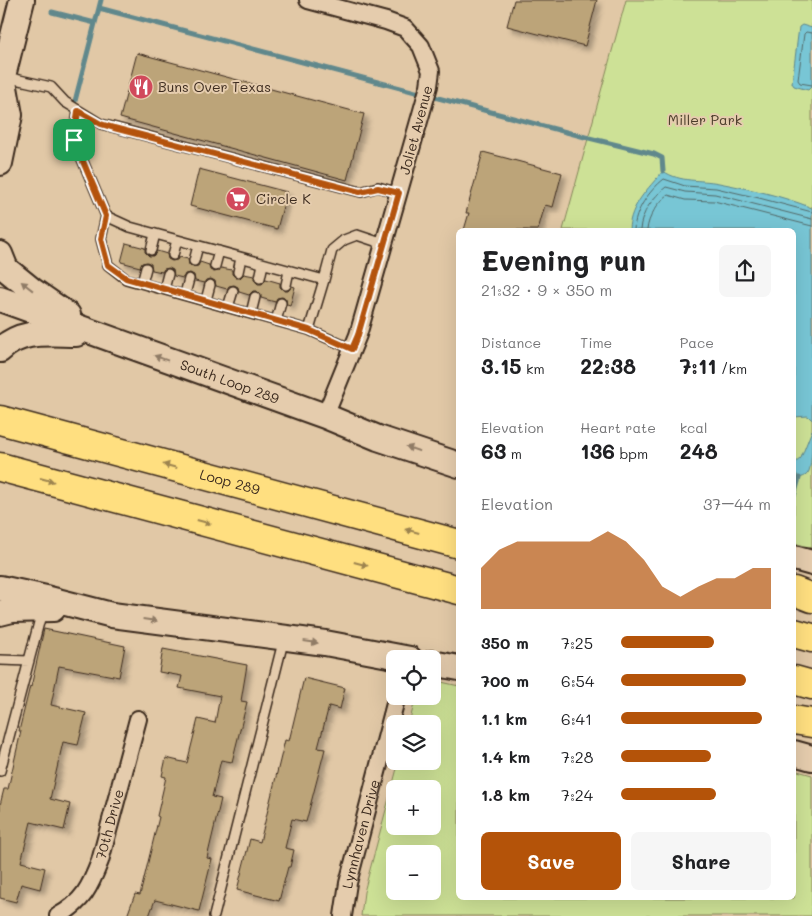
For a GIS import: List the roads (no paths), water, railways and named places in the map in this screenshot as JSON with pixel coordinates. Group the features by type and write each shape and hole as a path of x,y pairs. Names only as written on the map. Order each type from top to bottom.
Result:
{"highway":[{"name":"Loop 289","path":"0,420 456,543"},
{"path":"0,467 456,589"},
{"path":"796,592 812,598"},
{"path":"796,634 812,638"},
{"path":"796,680 812,684"},
{"path":"796,720 812,723"}],"main road":[{"path":"0,163 10,115 1,77 22,0"},
{"path":"0,254 6,270 96,335"},
{"name":"South Loop 289","path":"0,299 325,416 378,438 456,464"},
{"path":"0,350 10,341 34,333 96,335"},
{"path":"796,559 812,563"},
{"path":"0,588 112,615"},
{"path":"0,613 12,610 43,609 112,615 284,638 386,655"},
{"path":"441,665 456,667"},
{"path":"796,754 812,758"}],"street":[{"name":"Joliet Avenue","path":"308,0 386,20 405,28 421,46 431,71 429,86 358,335 325,416"},
{"name":"Lynnhaven Drive","path":"343,916 348,883 395,705"},
{"name":"70th Drive","path":"58,916 73,907 92,884 100,862 138,719"}],"lane":[{"path":"1,77 51,87 65,102 107,126 360,192 378,188 399,193"},
{"path":"78,111 74,140 106,216 101,239 108,265 126,278 309,330 352,349"},
{"path":"106,216 130,227 324,280"},
{"path":"151,250 155,234"},
{"path":"309,330 332,250 344,240 357,235 384,244"},
{"path":"173,255 177,240"},
{"path":"194,261 198,246"},
{"path":"215,266 219,251"},
{"path":"238,272 242,258"},
{"path":"260,278 263,264"},
{"path":"142,282 146,268"},
{"path":"286,284 289,271"},
{"path":"164,289 168,274"},
{"path":"185,294 189,280"},
{"path":"206,300 210,285"},
{"path":"228,307 233,291"},
{"path":"251,313 255,297"},
{"path":"276,320 281,303"},
{"path":"0,771 43,609"},
{"path":"214,916 284,638"},
{"path":"0,660 29,661"}],"water":[{"path":"802,25 812,28 812,86 808,90 794,86 792,83 799,27"},
{"path":"663,171 683,179 719,183 766,193 812,208 812,420 808,416 796,417 796,228 629,228 636,205"},
{"path":"812,430 809,471 806,475 799,478 796,473 796,462 801,458"}],"waterway":[{"path":"74,105 101,0"},
{"path":"99,8 654,154 662,158 663,171"},
{"path":"52,12 95,23"},
{"path":"796,489 799,478"}],"place":[{"name":"Buns Over Texas","path":"141,87"},
{"name":"Circle K","path":"238,199"}],"park label":[{"name":"Miller Park","path":"705,120"}]}
